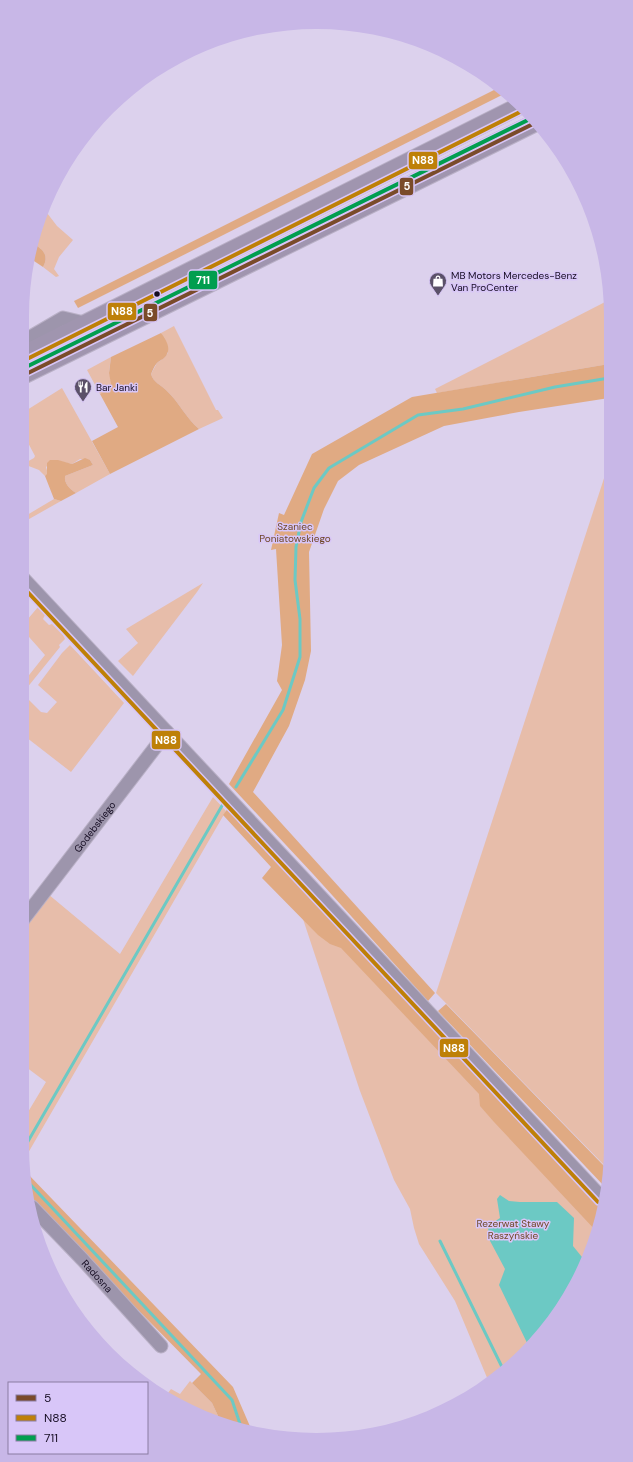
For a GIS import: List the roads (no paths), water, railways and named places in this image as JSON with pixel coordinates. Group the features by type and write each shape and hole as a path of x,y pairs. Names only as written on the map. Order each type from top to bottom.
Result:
{"main road":[{"path":"29,352 515,108"},
{"path":"29,373 530,124"}],"street":[{"path":"29,338 63,318 84,324"},
{"path":"29,584 599,1195"},
{"name":"Godebskiego","path":"29,912 167,732"},
{"name":"Radosna","path":"37,1213 83,1260 161,1346"}],"waterway":[{"path":"236,787 283,710 300,657 300,619 295,580 296,547 301,522 314,488 329,468 418,415 463,409 555,387 604,379"},
{"path":"29,1140 223,804"},
{"path":"32,1186 232,1400 239,1422"},
{"path":"440,1241 501,1366"}],"place":[{"name":"MB Motors Mercedes-Benz Van ProCenter","path":"438,296"},
{"name":"Bar Janki","path":"83,402"}],"park label":[{"name":"Szaniec Poniatowskiego","path":"295,532"},
{"name":"Rezerwat Stawy Raszyńskie","path":"513,1228"}]}
